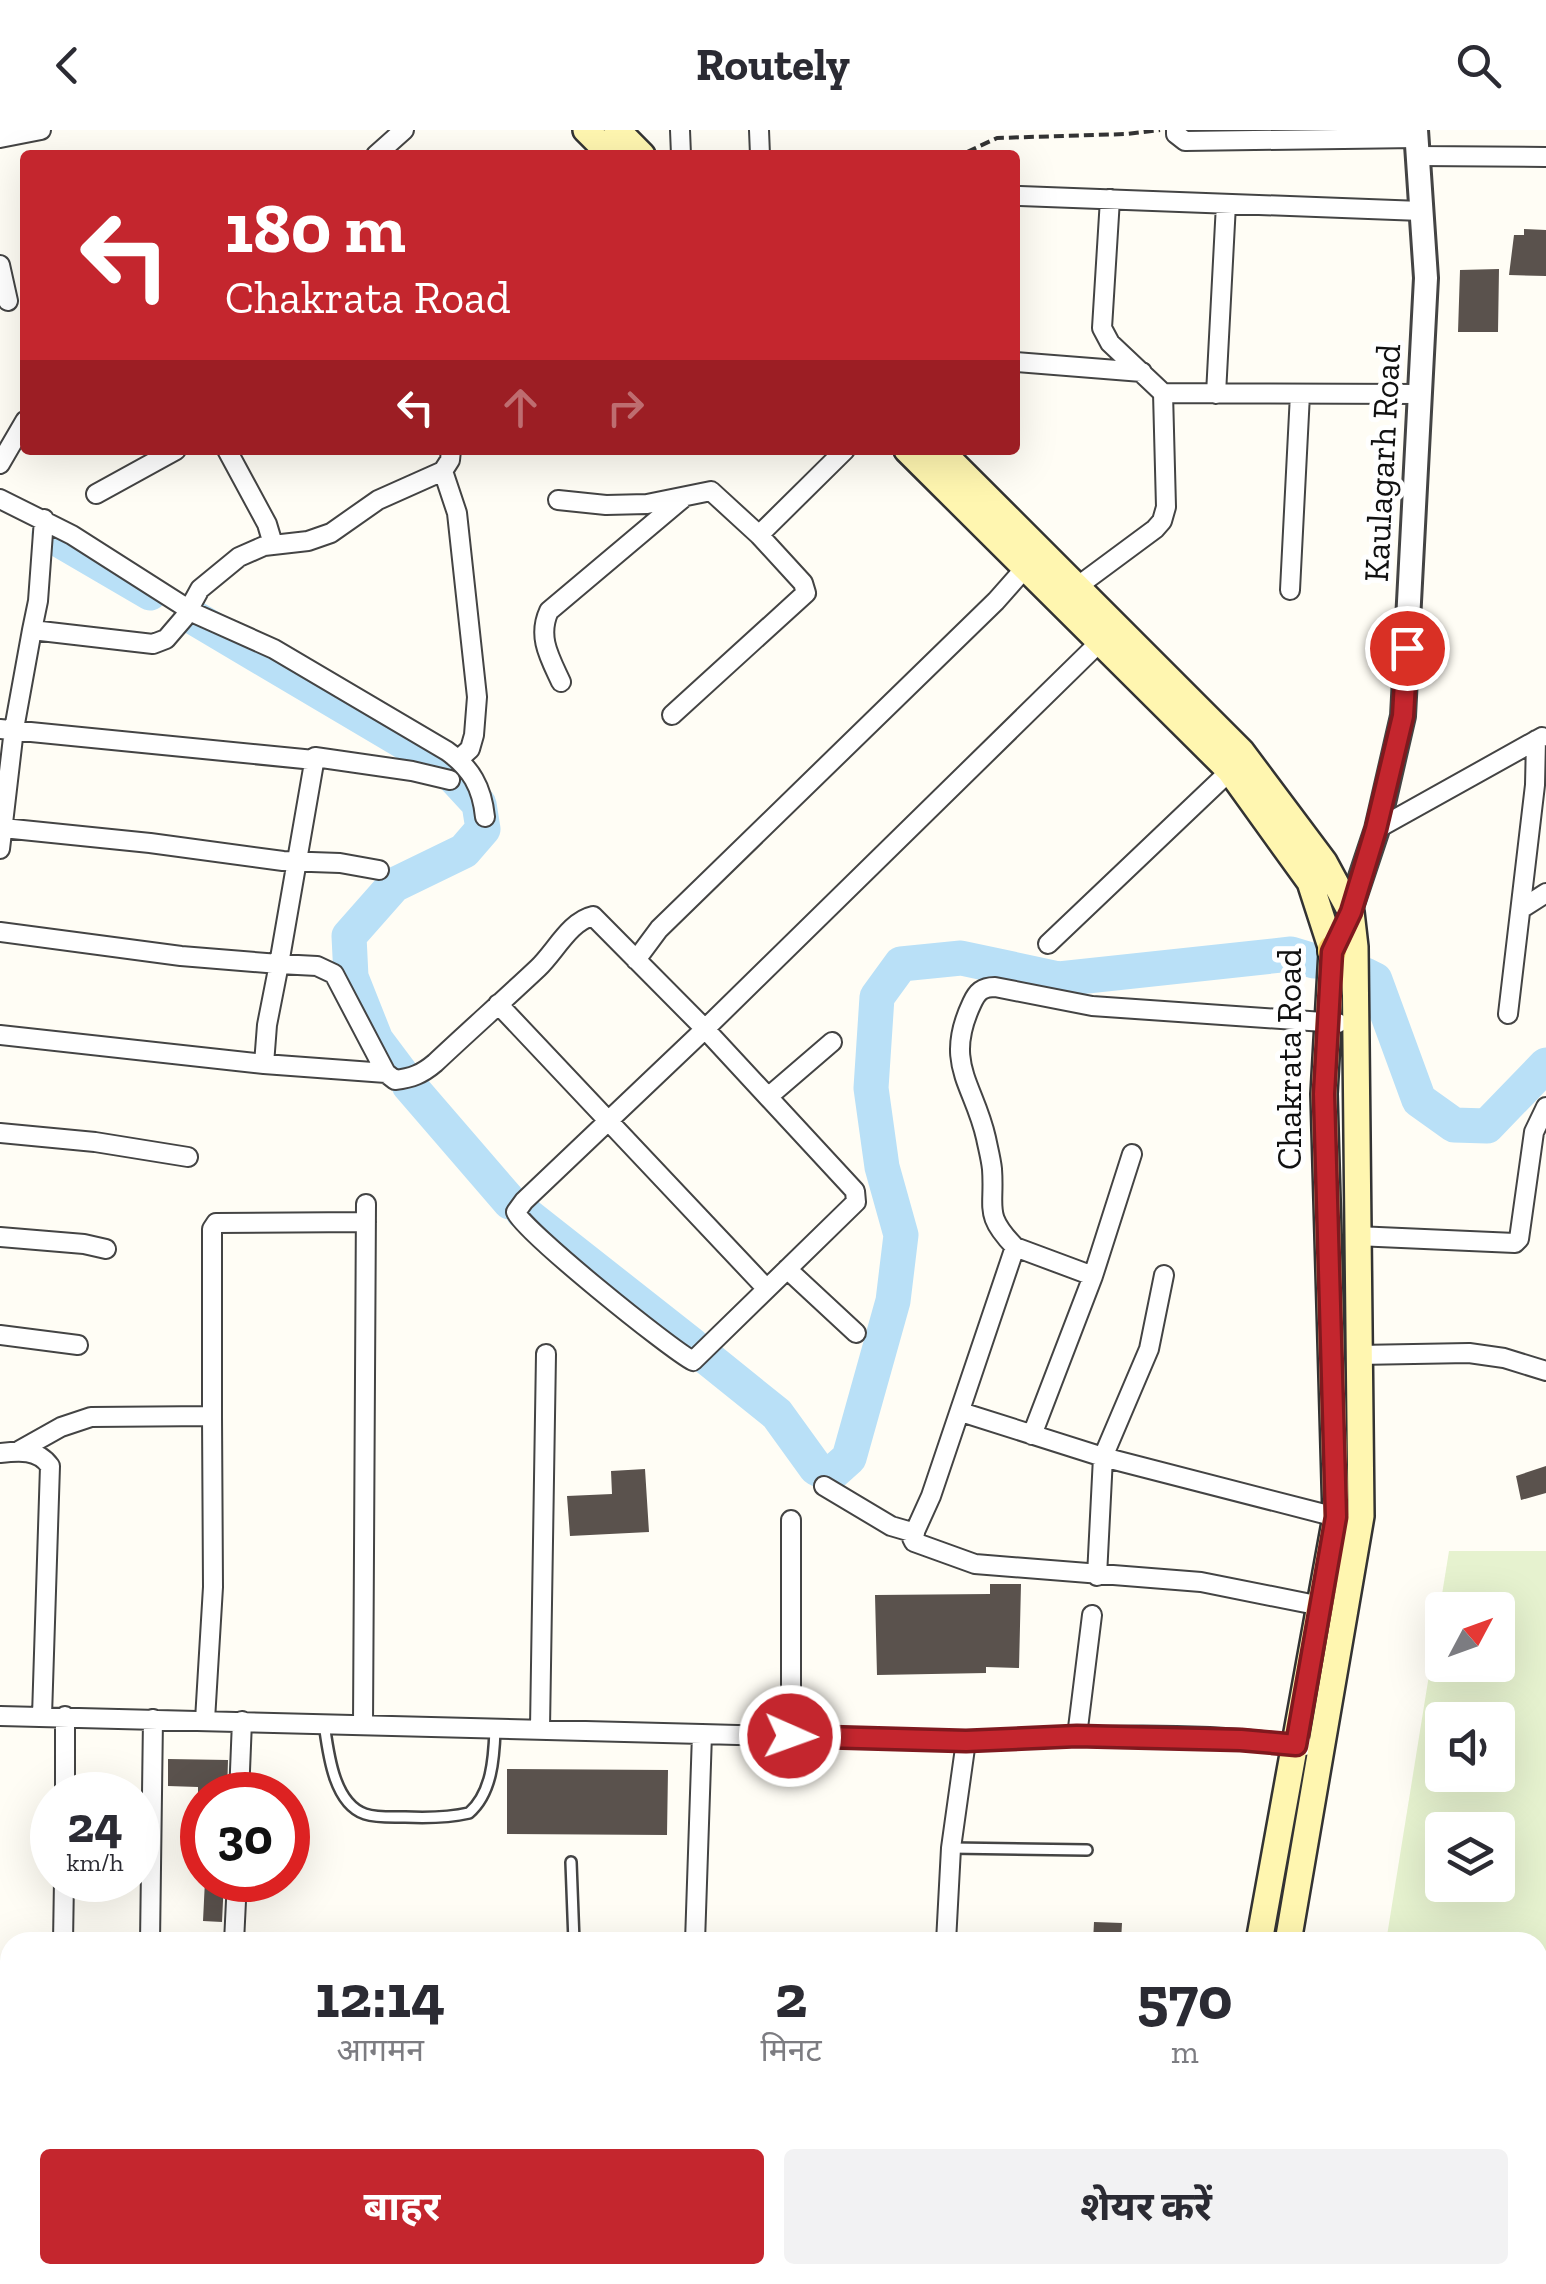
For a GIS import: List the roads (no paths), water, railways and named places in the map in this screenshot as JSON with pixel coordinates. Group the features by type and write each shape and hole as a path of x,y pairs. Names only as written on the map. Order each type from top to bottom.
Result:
{"main road":[{"path":"586,130 606,150"},
{"path":"617,130 637,150"},
{"name":"Chakrata Road","path":"913,455 1026,567 1240,751 1324,862 1351,912 1356,947 1360,1516 1262,1932"},
{"name":"Chakrata Road","path":"945,455 1078,586 1108,634 1230,771 1310,882 1332,951 1324,1094 1336,1517 1321,1606 1289,1932"}],"street":[{"path":"0,138 40,130"},
{"path":"382,150 404,130"},
{"path":"1176,130 1185,141 1417,141 1546,158"},
{"name":"Kaulagarh Road","path":"1332,951 1351,912 1403,716 1426,278 1417,141"},
{"path":"1020,196 1422,211"},
{"path":"1078,586 1162,521 1166,507 1163,393 1110,343 1102,328 1110,200"},
{"path":"1216,394 1226,204"},
{"path":"0,265 8,301"},
{"path":"1020,362 1142,372"},
{"path":"1163,393 1420,394"},
{"path":"1290,590 1300,394"},
{"path":"0,464 20,430"},
{"path":"96,494 154,455"},
{"path":"230,455 274,544"},
{"path":"32,630 153,644 166,639 200,589 239,557 274,544 319,538 378,500 444,471 450,455"},
{"path":"759,535 840,455"},
{"path":"444,471 457,513 477,697 470,749 458,759"},
{"path":"558,500 606,506 646,504 711,491 803,583 806,593 672,715"},
{"path":"561,682 545,645 542,626 550,612 687,496"},
{"path":"0,499 144,578 187,609 274,649 353,693 458,759 478,784 485,817"},
{"path":"44,520 38,601 7,729 1,836 340,863 378,870"},
{"path":"636,960 659,929 996,602 1026,567"},
{"path":"0,932 181,956 317,966 334,974 386,1073 395,1080 420,1075 590,915 596,918 705,1029 856,1191 856,1202 694,1361 519,1222 516,1212 524,1201 705,1029 1108,634"},
{"path":"7,729 114,742 314,760 315,757 450,780"},
{"path":"1376,829 1541,737"},
{"path":"1508,1014 1541,737"},
{"path":"264,1064 267,1025 314,760"},
{"path":"1048,944 1230,771"},
{"path":"1521,908 1546,893"},
{"path":"1093,1276 1015,1247 997,1227 991,1210 992,1169 984,1132 961,1071 964,1021 976,993 984,987 1092,1006 1355,1024"},
{"path":"498,1004 766,1288"},
{"path":"0,1035 386,1073"},
{"path":"768,1097 832,1042"},
{"path":"1356,1236 1515,1243 1521,1230 1534,1132 1546,1107"},
{"path":"0,1133 95,1142 188,1157"},
{"path":"1032,1436 1093,1276 1132,1154"},
{"path":"205,1720 213,1587 212,1229 224,1221 366,1213 363,1724"},
{"path":"0,1237 106,1249"},
{"path":"1015,1247 914,1542 964,1562 1201,1582 1321,1606"},
{"path":"787,1269 856,1334"},
{"path":"1097,1576 1103,1457 1148,1349 1164,1275"},
{"path":"0,1335 78,1345"},
{"path":"1358,1355 1469,1353 1546,1370"},
{"path":"540,1728 546,1354"},
{"path":"961,1412 1103,1457 1336,1517"},
{"path":"20,1450 91,1417 212,1416"},
{"path":"0,1452 20,1450 42,1456 50,1466 42,1716"},
{"path":"824,1486 891,1526 915,1533"},
{"path":"790,1736 791,1520"},
{"path":"1077,1736 1092,1615"},
{"path":"0,1716 966,1741 1077,1736 1241,1740 1308,1747"},
{"path":"65,1772 66,1716"},
{"path":"150,1932 153,1718"},
{"path":"241,1772 242,1721"},
{"path":"695,1932 702,1734"},
{"path":"947,1932 952,1848 966,1741"},
{"path":"63,1932 64,1902"},
{"path":"234,1932 235,1902"}],"lane":[{"path":"324,1723 328,1753 341,1790 360,1812 369,1816 446,1818 469,1814 484,1795 494,1759 495,1727"},
{"path":"952,1848 1087,1850"},
{"path":"572,1862 574,1932"}],"waterway":[{"path":"49,534 150,593"},
{"path":"193,617 443,765 479,804 483,829 464,851 394,885 349,936 351,977 376,1040 400,1072"},
{"path":"705,1356 777,1414 816,1468 830,1475 849,1458 893,1301 901,1235 882,1167 871,1088 877,997 901,964 961,958 1059,979 1291,954 1314,961"},
{"path":"1365,975 1375,980 1419,1100 1454,1125 1487,1126 1546,1065"},
{"path":"409,1085 510,1202"},
{"path":"523,1212 692,1345"}]}
